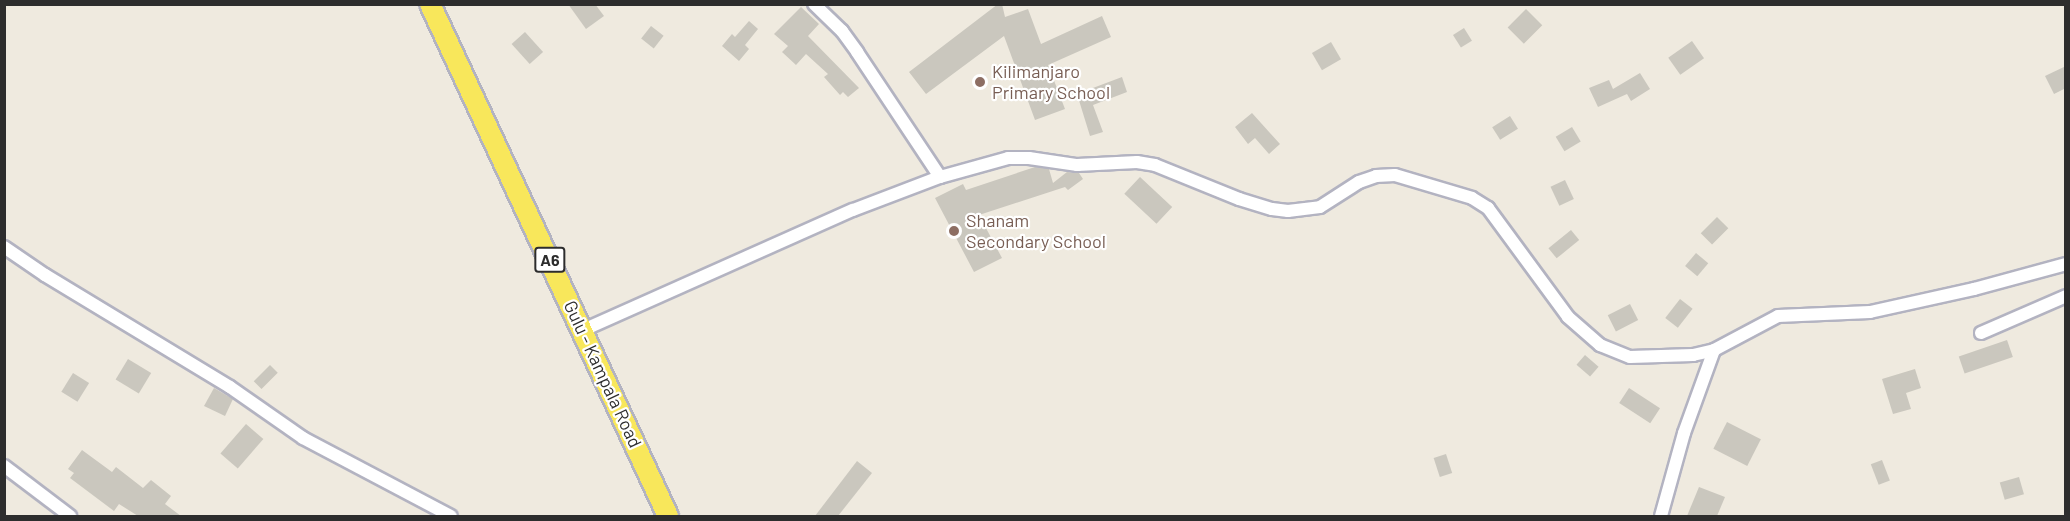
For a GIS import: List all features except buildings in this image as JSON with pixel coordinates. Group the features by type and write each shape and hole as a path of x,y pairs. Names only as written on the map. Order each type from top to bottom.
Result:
{"main road":[{"name":"Gulu - Kampala Road","path":"429,4 668,516"}],"street":[{"path":"814,4 852,45 940,177"},
{"path":"583,330 779,242 940,177 1008,158 1029,158 1077,165 1137,162 1155,165 1261,206 1288,211 1320,207 1359,182 1376,176 1395,175 1472,198 1488,208 1568,317 1600,345 1630,357 1660,358 1714,350 1778,316 1870,312 1974,289 2066,264"},
{"path":"4,247 45,275 230,387 303,438 451,516"},
{"path":"1981,333 2066,296"},
{"path":"1661,516 1684,433 1714,350"},
{"path":"4,466 70,516"}],"place":[{"name":"Kilimanjaro Primary School","path":"980,82"},
{"name":"Shanam Secondary School","path":"954,231"}]}
